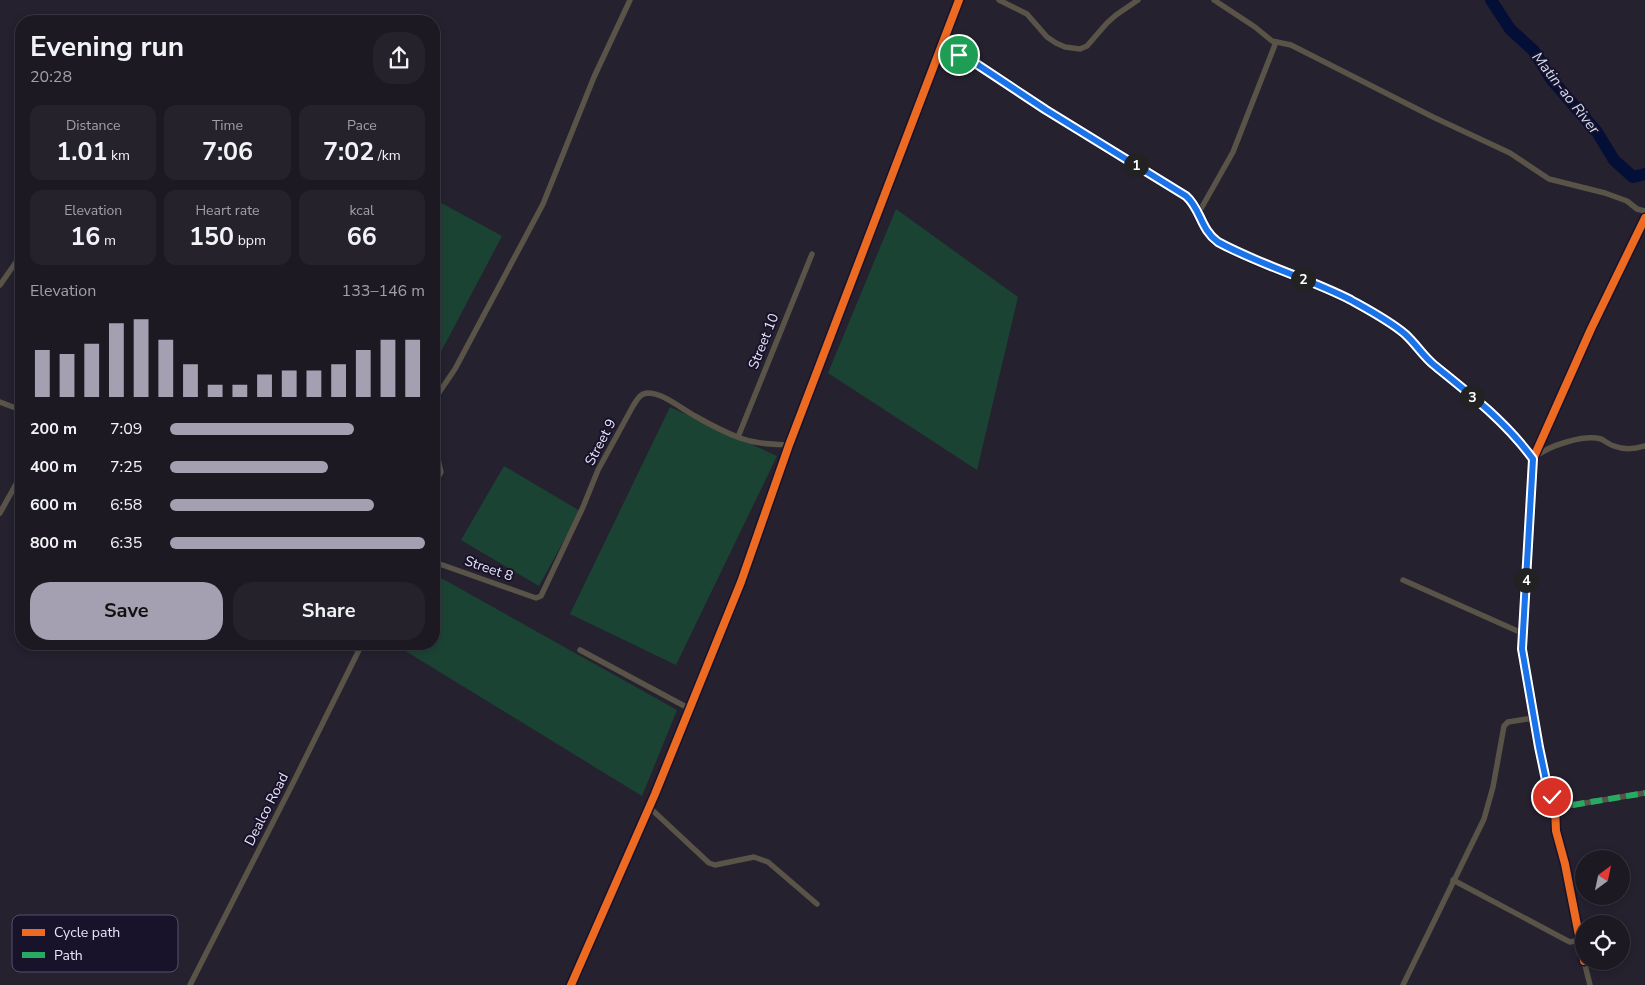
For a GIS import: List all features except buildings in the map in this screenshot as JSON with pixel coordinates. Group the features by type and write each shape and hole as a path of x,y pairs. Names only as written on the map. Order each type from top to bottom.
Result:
{"street":[{"path":"440,391 455,370 543,204 594,77 630,0"},
{"path":"571,985 649,807 742,582 789,445 960,0"},
{"path":"999,0 1027,14 1047,37 1056,43 1065,47 1080,49 1087,46 1116,14 1138,0"},
{"path":"1214,0 1276,42 1291,45 1503,150 1549,180 1605,193 1628,201 1645,211"},
{"path":"1198,214 1233,152 1276,42"},
{"path":"938,57 959,55 972,61 1046,110 1183,194 1190,199 1208,234 1218,242 1350,300 1401,330 1422,351 1425,357 1453,379 1502,424 1533,459"},
{"path":"1575,915 1565,864 1556,832 1555,808 1547,785 1533,718 1522,649 1533,459 1591,329 1645,218"},
{"name":"Street 10","path":"738,437 812,254"},
{"path":"0,285 15,264"},
{"name":"Street 9","path":"536,598 544,594 598,470 639,396 655,394 669,400 707,423 738,437"},
{"path":"0,402 15,408"},
{"path":"738,437 761,444 789,445"},
{"path":"1533,459 1550,448 1583,439 1599,439 1615,447 1625,449 1645,446"},
{"path":"0,513 15,485"},
{"name":"Street 8","path":"440,564 536,598"},
{"path":"1403,580 1522,633"},
{"name":"Dealco Road","path":"190,985 359,650"},
{"path":"580,650 690,710"},
{"path":"1403,985 1480,828 1487,810 1504,726 1508,722 1533,718"},
{"path":"1555,808 1645,793"},
{"path":"649,807 708,862 715,865 754,857 761,858 816,904"},
{"path":"1453,880 1566,940 1570,942 1575,941"},
{"path":"1586,970 1590,985"}],"green space":[{"path":"440,202 502,236 440,354"},
{"path":"896,209 1018,297 977,470 828,373"},
{"path":"670,407 777,456 676,665 570,614"},
{"path":"504,466 580,511 539,586 461,540"},
{"path":"440,577 677,710 642,796 404,650 440,650"}],"waterway":[{"name":"Matin-ao River","path":"1491,0 1510,29 1534,51 1552,80 1597,132 1614,160 1633,177 1645,174"}],"marked path":[{"path":"1555,808 1645,793"}],"cycle path":[{"path":"571,985 655,794 741,582 789,445 959,0"},
{"path":"938,57 955,56 972,61 1046,110 1183,194 1193,204 1207,231 1218,242 1250,258 1335,292 1393,325 1405,334 1430,361 1499,420 1533,459"},
{"path":"1575,915 1565,864 1556,831 1555,808 1547,785 1539,747 1522,649 1533,459 1591,329 1645,218"}],"route":[{"path":"959,55 972,61 1046,110 1186,196 1190,199 1208,234 1218,242 1350,300 1401,330 1422,351 1425,357 1453,379 1525,448 1533,459 1522,649 1533,718 1547,785 1552,797"}]}
